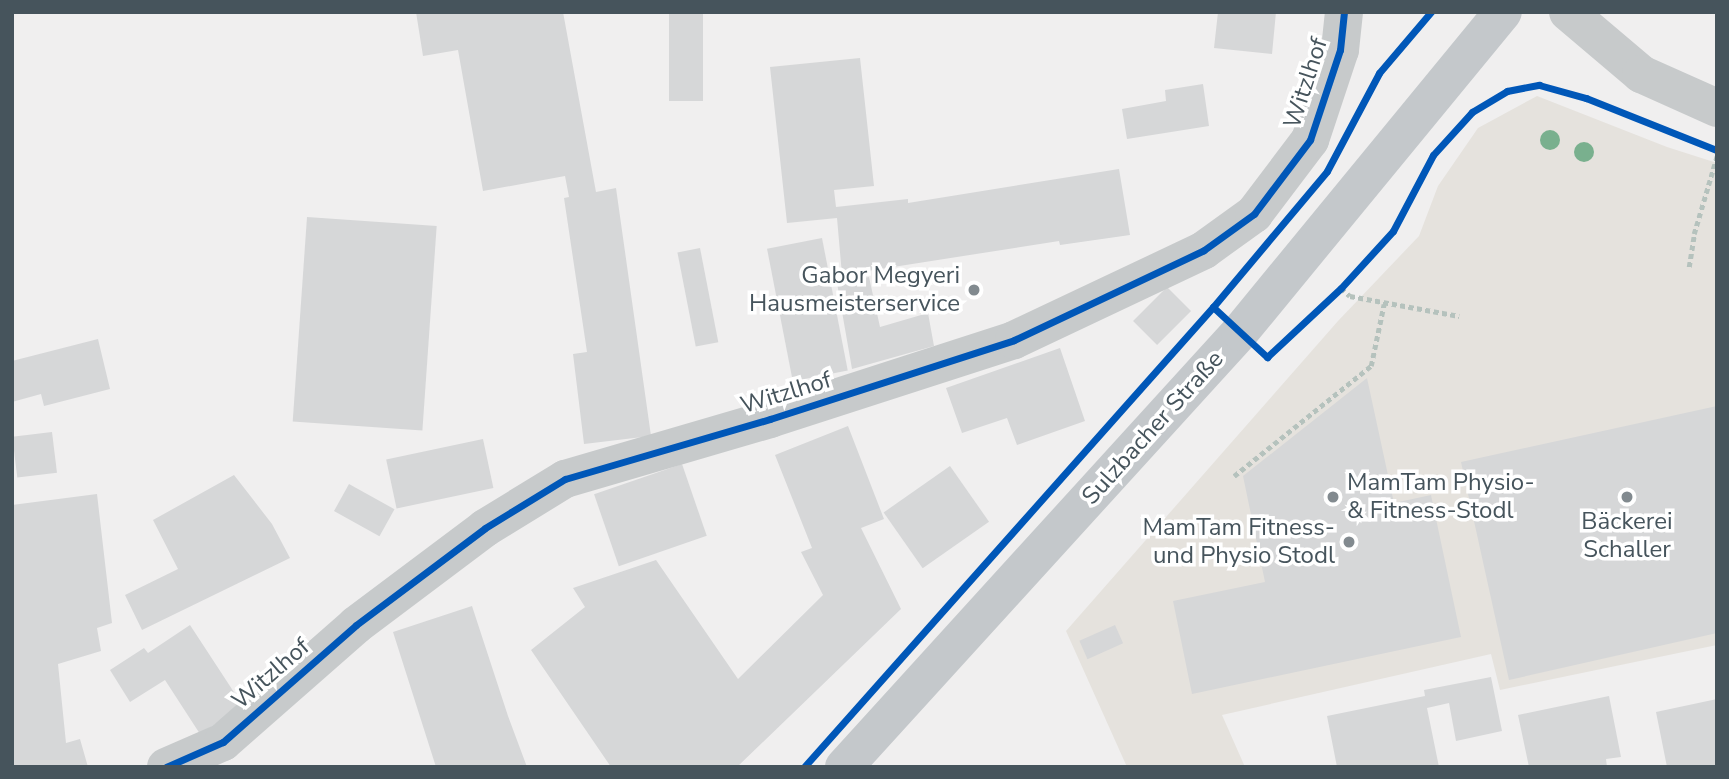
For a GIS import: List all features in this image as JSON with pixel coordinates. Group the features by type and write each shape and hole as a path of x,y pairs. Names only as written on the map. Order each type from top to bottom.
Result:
{"main road":[{"name":"Sulzbacher Straße","path":"844,767 1240,332 1503,12"}],"street":[{"name":"Witzlhof","path":"166,767 223,742 356,625 485,528 565,480 770,419 1014,340 1204,250 1254,214 1310,140 1340,50 1344,12"},
{"path":"1568,12 1641,74 1717,108"}],"path":[{"path":"1689,267 1694,234 1717,156"},
{"path":"1341,288 1350,296 1459,316"},
{"path":"1234,476 1371,366 1384,304"}],"shaded area":[{"path":"1537,96 1667,147 1717,163 1717,645 1500,690 1491,654 1222,715 1245,767 1127,767 1066,631 1338,321 1419,236 1438,186 1478,128"}],"building":[{"path":"416,12 563,12 596,192 616,188 651,436 584,444 573,354 587,352 564,198 569,197 565,176 483,191 458,50 423,56"},
{"path":"669,12 703,12 703,101 669,101"},
{"path":"1218,12 1276,12 1272,54 1214,48"},
{"path":"860,58 874,186 834,190 836,207 908,199 908,203 1119,169 1130,235 1060,245 1059,241 842,275 837,218 787,223 770,67"},
{"path":"1203,84 1209,126 1127,139 1122,109 1166,101 1165,90"},
{"path":"307,217 437,226 422,431 293,422"},
{"path":"822,238 848,371 793,381 767,249"},
{"path":"700,248 718,342 696,347 677,252"},
{"path":"869,277 880,327 928,313 934,346 852,369 837,283"},
{"path":"1167,287 1191,311 1157,345 1133,321"},
{"path":"98,339 110,389 44,406 41,394 12,402 12,361"},
{"path":"1060,348 1085,421 1017,445 1007,418 962,433 946,388"},
{"name":"MamTam Fitness- und Physio Stodl","path":"1367,378 1394,503 1431,495 1461,637 1192,694 1173,601 1265,582 1243,476"},
{"path":"1717,406 1717,633 1509,680 1461,462"},
{"path":"848,426 884,519 861,528 901,609 737,767 611,767 531,650 585,607 573,588 656,560 738,679 823,595 801,552 812,548 775,455"},
{"path":"52,432 57,473 17,478 12,437"},
{"path":"483,439 493,488 397,508 386,460"},
{"path":"682,464 707,536 619,566 594,494"},
{"path":"950,466 989,522 923,568 884,512"},
{"path":"234,475 272,524 290,558 142,630 125,595 178,569 153,520"},
{"path":"349,484 394,509 379,536 334,511"},
{"path":"97,494 112,623 97,628 101,651 58,664 66,743 80,739 88,767 12,767 12,505"},
{"path":"472,606 527,767 436,767 393,632"},
{"path":"190,625 243,706 200,734 165,680 130,702 110,670 144,648 148,653"},
{"path":"1115,625 1123,643 1088,659 1079,641"},
{"path":"1491,677 1502,731 1456,741 1449,703 1427,708 1439,767 1337,767 1327,716 1425,696 1424,690"},
{"path":"1609,696 1621,757 1606,759 1607,767 1529,767 1518,715"},
{"path":"1717,699 1717,767 1667,767 1656,712"}],"cycle path":[{"path":"166,767 223,742 356,625 485,528 565,479 770,419 1014,340 1204,250 1254,214 1310,140 1340,50 1344,12"},
{"path":"804,767 1213,307 1327,171 1379,73 1431,12"},
{"path":"1213,307 1267,357 1341,288 1393,231 1433,155 1472,112 1507,91 1539,85 1586,98 1717,150"}],"place":[{"name":"Gabor Megyeri Hausmeisterservice","path":"974,290"},
{"name":"MamTam Physio- & Fitness-Stodl","path":"1333,497"},
{"name":"Bäckerei Schaller","path":"1627,497"},
{"name":"MamTam Fitness- und Physio Stodl","path":"1349,542"}]}
